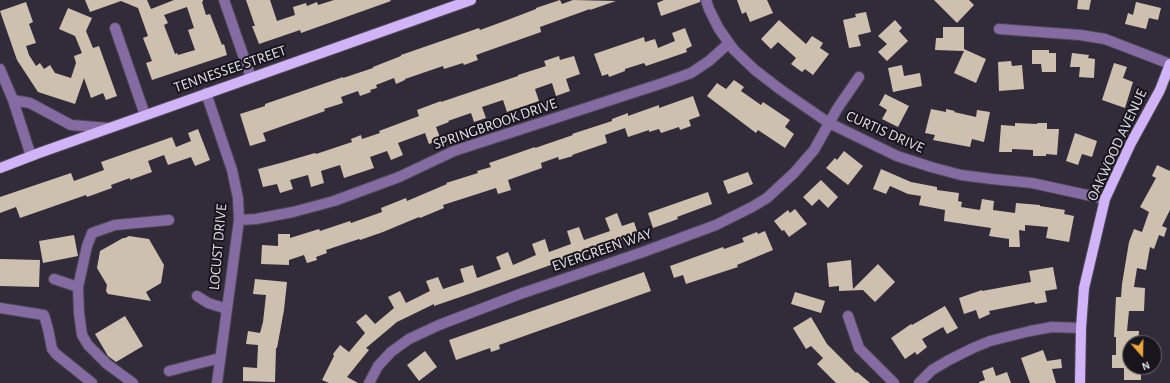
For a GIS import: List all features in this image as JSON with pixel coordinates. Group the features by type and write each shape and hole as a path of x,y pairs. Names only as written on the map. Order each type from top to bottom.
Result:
{"main road":[{"name":"TENNESSEE STREET","path":"0,168 206,93 471,0"},
{"name":"OAKWOOD AVENUE","path":"1080,383 1081,328 1084,288 1105,199 1131,143 1160,90 1170,64"}],"street":[{"path":"224,0 251,78"},
{"name":"CURTIS DRIVE","path":"706,0 709,10 719,30 734,50 755,70 781,90 829,123 897,156 931,167 961,175 1032,183 1105,199"},
{"path":"114,28 145,115"},
{"path":"999,29 1080,35 1105,39 1170,64"},
{"name":"SPRINGBROOK DRIVE","path":"239,220 256,219 293,212 334,200 399,177 454,151 691,73 710,62 728,43"},
{"path":"0,69 13,100 31,156"},
{"name":"EVERGREEN WAY","path":"369,383 378,366 390,352 409,339 439,325 520,294 643,252 716,225 767,198 794,173 814,150 837,109 859,77"},
{"name":"LOCUST DRIVE","path":"206,93 232,170 238,198 239,220 217,383"},
{"path":"13,100 30,103 71,125 109,128"},
{"path":"134,383 107,364 84,340 79,313 78,286 87,246 92,233 115,225 169,220"},
{"path":"54,279 78,286"},
{"path":"197,296 208,303 227,309"},
{"path":"0,308 44,315 52,348 56,354 92,383"},
{"path":"848,316 859,348 894,383"},
{"path":"919,383 932,370 949,360 990,341 1052,327 1081,328"},
{"path":"169,371 220,358"}],"building":[{"path":"85,0 147,0 151,9 174,0 203,0 202,2 206,15 210,14 222,45 224,44 227,55 152,80 146,63 152,61 143,38 148,36 138,8 121,1 90,12","holes":["187,7 194,28 188,30 195,50 178,55 177,53 175,54 164,25 168,23 164,15"]},
{"path":"246,0 270,0 277,21 295,15 293,7 306,3 307,6 317,2 318,5 334,0 391,1 301,33 300,30 259,44 252,26 255,26"},
{"path":"560,0 562,4 573,0 616,1 540,27 541,32 476,55 478,60 464,65 463,63 444,69 443,66 405,79 396,84 394,78 376,85 377,88 360,96 358,91 341,97 343,103 263,133 266,141 250,146 240,114 343,77 373,68 401,55 479,28 480,30"},
{"path":"664,0 700,0 700,2 661,16 657,3"},
{"path":"737,0 767,0 773,13 750,22 746,12 742,14"},
{"path":"934,0 969,0 974,5 957,23"},
{"path":"1078,0 1091,0 1089,10 1077,9"},
{"path":"26,2 33,22 29,24 36,43 26,46 29,55 36,66 40,63 44,69 50,65 55,73 71,78 76,63 74,56 82,53 75,36 59,29 68,8 92,18 86,31 93,48 99,46 117,96 106,100 103,93 91,98 84,78 75,104 38,92 17,60 0,11"},
{"path":"1136,2 1161,8 1158,20 1149,18 1146,29 1125,24 1128,13 1133,15"},
{"path":"866,12 871,32 858,35 861,46 849,48 843,20 856,17 855,14"},
{"path":"779,20 806,44 812,36 823,43 820,48 829,54 813,75 805,69 802,72 791,64 796,58 778,42 771,49 761,39"},
{"path":"895,20 902,28 899,31 908,41 887,61 878,52 887,44 878,36"},
{"path":"943,27 964,27 964,49 986,59 976,83 954,73 964,51 935,50 936,38 943,38"},
{"path":"685,28 692,46 686,49 687,52 646,66 644,63 625,69 625,71 609,77 608,74 602,76 594,54 644,37 645,42 655,39 658,48 675,41 672,33"},
{"path":"1032,50 1049,50 1049,53 1056,53 1056,72 1042,72 1041,64 1032,64"},
{"path":"1072,53 1089,55 1088,58 1095,59 1094,78 1079,77 1080,67 1070,67"},
{"path":"559,56 560,60 574,56 580,74 566,79 570,91 556,96 552,83 535,89 539,101 507,112 503,100 482,107 486,118 474,122 471,113 448,121 449,122 436,127 441,140 429,144 425,133 398,143 403,155 391,160 387,151 370,157 374,168 344,178 340,165 321,171 324,183 311,187 308,175 290,180 293,189 280,193 277,184 263,187 258,169 315,153 316,154 352,142 351,139 361,135 362,139 380,133 379,131 419,116 417,110 546,66 544,61"},
{"path":"1011,61 1012,66 1022,65 1024,89 999,91 998,62"},
{"path":"1114,63 1127,67 1123,78 1133,82 1125,108 1102,100"},
{"path":"902,65 904,76 920,73 922,86 893,92 888,68"},
{"path":"734,80 744,87 741,91 761,105 763,102 790,120 785,127 794,134 785,148 758,130 756,133 707,96 717,83 726,89"},
{"path":"885,94 909,106 898,127 882,119 887,110 879,105"},
{"path":"693,96 700,116 689,120 691,126 680,130 679,127 661,133 659,129 649,132 649,130 628,137 625,128 605,135 607,143 572,155 573,156 559,160 558,157 541,163 542,168 508,180 511,190 498,194 496,188 443,205 444,208 420,218 419,217 360,240 359,239 326,250 327,253 316,257 317,260 307,263 304,255 289,260 289,265 261,264 262,245 278,246 278,234 290,234 290,238 319,229 320,231 350,221 351,223 382,212 381,208 406,198 407,201 447,184 446,183 478,173 477,171 491,167 489,163 612,121 612,119 628,113 628,116 659,105 659,108"},
{"path":"931,109 946,112 946,109 976,117 977,110 990,112 984,142 972,139 970,147 933,140 935,135 925,133"},
{"path":"1015,123 1047,123 1047,129 1059,129 1057,155 1046,154 1046,156 1033,156 1033,150 1012,149 1012,152 999,152 1001,125 1015,126"},
{"path":"198,129 210,160 195,166 191,157 168,165 164,155 148,161 152,172 111,185 112,188 87,197 86,195 20,218 16,207 0,213 0,197 71,173 74,181 104,170 101,162 172,137 176,147 191,141 188,133"},
{"path":"1075,133 1097,141 1092,157 1082,154 1078,165 1066,161"},
{"path":"844,151 863,166 848,185 826,168 835,158 837,160"},
{"path":"1157,165 1170,171 1170,210 1162,226 1167,228 1164,237 1159,235 1154,249 1150,247 1146,270 1137,268 1134,287 1145,288 1144,311 1129,311 1127,331 1139,331 1139,335 1122,335 1122,368 1112,368 1112,355 1116,355 1116,337 1114,337 1116,297 1121,297 1129,242 1134,229 1142,232 1149,212 1140,207 1156,178 1152,176"},
{"path":"881,169 911,182 937,187 937,190 959,193 958,201 962,202 961,207 980,210 982,199 994,201 993,210 1015,213 1016,203 1040,205 1065,210 1064,214 1074,216 1069,242 1046,238 1048,227 1025,225 1025,231 1019,230 1020,247 1009,247 1009,239 989,236 991,228 944,221 945,210 919,205 921,196 908,194 890,186 886,194 873,189"},
{"path":"748,172 753,184 728,194 723,181"},
{"path":"821,180 838,197 828,208 819,199 812,206 803,197"},
{"path":"708,192 712,204 653,228 648,213"},
{"path":"795,209 807,224 789,237 774,221 788,210 790,213"},
{"path":"617,213 622,226 634,222 638,234 434,306 434,304 397,322 366,348 369,350 347,377 358,383 329,383 322,380 334,356 333,354 340,345 349,352 365,333 356,322 366,314 375,324 394,308 388,297 400,291 406,303 430,291 426,281 438,277 443,289 464,282 460,269 473,265 477,278 501,269 496,257 508,252 513,265 536,255 532,244 545,239 549,252 571,244 567,231 579,227 584,240 610,231 605,218"},
{"path":"765,231 773,250 737,265 738,267 686,284 683,275 674,278 670,266 723,247 724,249 744,242 742,238 757,232 758,234"},
{"path":"74,235 78,256 43,263 39,241"},
{"path":"129,236 149,239 164,265 161,283 146,292 151,301 108,294 106,291 107,285 97,268 100,251"},
{"path":"0,259 40,260 39,287 0,286"},
{"path":"851,260 853,289 878,264 895,282 875,302 863,290 839,291 839,286 829,287 827,263"},
{"path":"1053,267 1057,289 1045,291 1047,302 1035,304 1034,302 989,311 990,314 979,319 976,310 964,314 959,298 982,290 1031,282 1029,271"},
{"path":"644,272 651,291 499,345 500,349 491,352 490,348 456,360 449,340"},
{"path":"255,279 287,282 284,310 276,348 275,382 243,381 243,367 257,368 258,345 246,344 248,331 260,333 263,322 266,295 253,294"},
{"path":"795,292 825,301 821,313 791,304"},
{"path":"945,306 958,328 947,334 943,327 922,339 927,347 917,355 915,352 905,359 891,338 911,324 912,325"},
{"path":"125,316 143,346 116,362 108,356 95,334"},
{"path":"811,317 827,344 856,373 857,372 870,383 836,383 817,364 823,358 811,346 806,349 793,328"},
{"path":"1043,350 1047,361 1061,359 1062,368 1052,369 1056,383 1030,383 1021,358"},
{"path":"425,351 437,367 419,381 407,365"},
{"path":"993,367 996,376 1007,372 1011,383 979,383 985,380 982,371"},
{"path":"1124,375 1141,375 1141,380 1124,380"}]}
